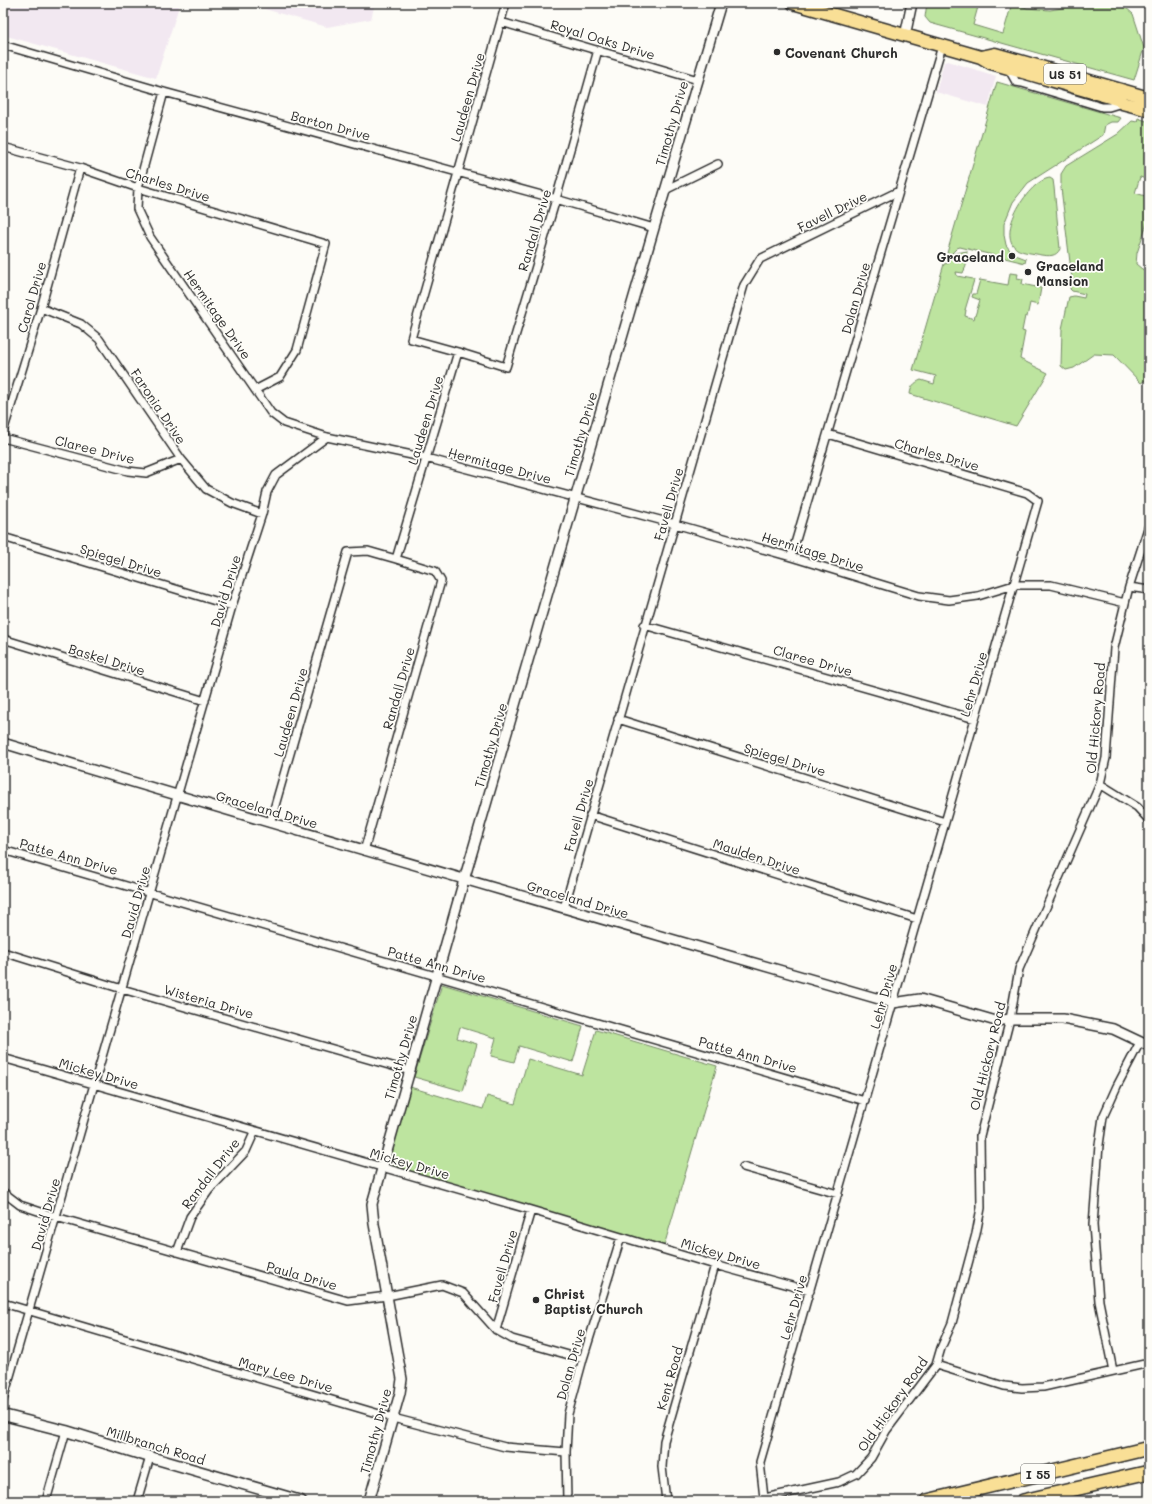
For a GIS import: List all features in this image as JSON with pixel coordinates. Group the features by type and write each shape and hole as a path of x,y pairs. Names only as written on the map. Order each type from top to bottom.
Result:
{"highway":[{"name":"I 55","path":"927,1501 1149,1448"},
{"name":"I 55","path":"1022,1501 1149,1472"}],"main road":[{"name":"US 51","path":"793,3 981,57 991,63 1120,100 1122,103 1149,110"},
{"name":"US 51","path":"981,57 995,54 1149,98"},
{"name":"Millbranch Road","path":"3,1415 66,1431 301,1501"}],"street":[{"name":"Laudeen Drive","path":"270,823 348,552 368,551 396,559 458,352 411,339 506,3"},
{"name":"Timothy Drive","path":"369,1501 400,1393 402,1379 374,1224 372,1204 575,498 721,3"},
{"path":"905,36 912,3"},
{"name":"Royal Oaks Drive","path":"501,22 698,80"},
{"name":"Barton Drive","path":"3,45 164,92 556,199 654,228"},
{"name":"Dolan Drive","path":"792,557 942,46"},
{"name":"Randall Drive","path":"458,352 506,367 598,50"},
{"name":"Hermitage Drive","path":"164,92 138,188 138,209 150,237 271,413 284,423 327,436 426,458 675,524 792,557 919,596 949,600 978,596 1014,585 1051,585 1125,603"},
{"name":"Charles Drive","path":"3,147 80,168 138,188 326,244 297,350 280,377 256,390"},
{"path":"665,190 718,164"},
{"name":"Carol Drive","path":"3,432 41,308 80,168"},
{"name":"Favell Drive","path":"564,908 644,625 675,524 744,284 760,259 899,192"},
{"name":"Faronia Drive","path":"41,308 81,324 99,340 181,459 206,489 232,502 262,514"},
{"name":"Charles Drive","path":"828,434 1027,493 1038,501"},
{"name":"David Drive","path":"3,1400 232,606 262,514 267,492 276,475 327,436"},
{"name":"Claree Drive","path":"3,438 128,472 146,473 181,459"},
{"name":"Lehr Drive","path":"764,1498 760,1462 1038,501"},
{"name":"Old Hickory Road","path":"751,1501 839,1482 856,1474 871,1458 886,1431 936,1365 941,1348 952,1323 976,1234 981,1208 980,1136 1010,1019 1019,969 1100,784 1106,758 1114,648 1129,587 1149,525"},
{"name":"Spiegel Drive","path":"3,537 232,606"},
{"name":"Randall Drive","path":"364,851 441,581 435,571 396,559"},
{"path":"1129,587 1149,590"},
{"name":"Claree Drive","path":"644,625 975,719"},
{"name":"Baskel Drive","path":"3,639 205,701"},
{"name":"Spiegel Drive","path":"618,719 945,822"},
{"name":"Graceland Drive","path":"3,743 364,851 893,1004 920,999 996,1021 1010,1019 1063,1019 1113,1029 1149,1046"},
{"path":"1100,784 1137,807 1149,820"},
{"name":"Maulden Drive","path":"590,815 917,919"},
{"name":"Patte Ann Drive","path":"3,850 865,1100"},
{"name":"Wisteria Drive","path":"3,952 122,989 410,1071"},
{"path":"1113,1371 1099,1301 1093,1226 1099,1145 1103,1117 1116,1086 1140,1042"},
{"name":"Mickey Drive","path":"3,1058 531,1210 715,1265 810,1291"},
{"name":"Randall Drive","path":"177,1252 190,1217 209,1190 246,1151 255,1131"},
{"path":"743,1167 838,1194"},
{"name":"Paula Drive","path":"3,1192 20,1205 56,1217 348,1300 387,1296 442,1285 463,1292 496,1330 512,1339 583,1359"},
{"name":"Favell Drive","path":"496,1330 531,1210"},
{"name":"Dolan Drive","path":"567,1501 566,1452 568,1414 583,1359 621,1237"},
{"name":"Kent Road","path":"666,1501 662,1467 664,1441 715,1265"},
{"name":"Mary Lee Drive","path":"3,1303 393,1418 505,1447 566,1452"},
{"path":"936,1365 1004,1386 1043,1388 1149,1363"},
{"path":"46,1501 66,1431"},
{"path":"137,1501 150,1457"}],"shaded area":[{"path":"3,3 180,3 156,78 3,35"},
{"path":"244,3 375,3 371,19 327,27"},
{"path":"948,61 996,76 988,107 936,92 944,62"}],"green space":[{"path":"927,3 979,3 973,25 1003,34 1012,3 1027,8 1050,10 1093,3 1117,3 1124,6 1133,14 1144,48 1134,80 930,23 925,17"},
{"path":"997,82 1121,118 1118,122 1111,122 1105,125 1103,135 1028,183 1013,202 1004,224 1004,235 1006,245 1013,254 1026,259 1025,263 960,247 951,254 947,253"},
{"path":"1138,118 1149,122 1149,180 1140,177 1135,193 1149,197 1149,217 1137,253 1136,264 1142,269 1149,271 1149,290 1147,297 1149,297 1149,378 1141,383 1114,355 1094,354 1074,368 1066,370 1061,366 1062,329 1069,297 1074,296 1084,298 1085,294 1072,291 1070,289 1072,279 1061,188 1061,174 1066,166 1118,134 1132,121 1137,122"},
{"path":"1050,178 1053,180 1054,187 1060,249 1054,255 1049,256 1019,250 1011,242 1010,232 1012,220 1017,209 1033,188 1042,181"},
{"path":"967,251 966,266 963,273 956,272 957,276 974,280 965,310 965,316 974,319 980,300 972,297 973,294 976,294 980,280 1008,285 1010,273 1018,274 1017,278 1023,279 1022,284 1041,288 1038,305 1030,303 1027,317 1025,316 1022,331 1025,332 1020,359 1048,373 1016,426 910,394 913,385 916,382 921,380 934,384 936,376 913,370 944,264 949,263 948,260 951,254"},
{"path":"442,984 583,1026 573,1062 519,1046 514,1062 491,1056 496,1038 460,1027 457,1038 477,1044 463,1091 414,1077"},
{"path":"596,1030 717,1066 664,1246 388,1165 410,1087 483,1109 487,1096 515,1104 528,1059 582,1075"}],"place":[{"name":"Covenant Church","path":"777,52"},
{"name":"Graceland","path":"1012,256"},
{"name":"Graceland Mansion","path":"1028,272"},
{"name":"Christ Baptist Church","path":"536,1300"}]}
